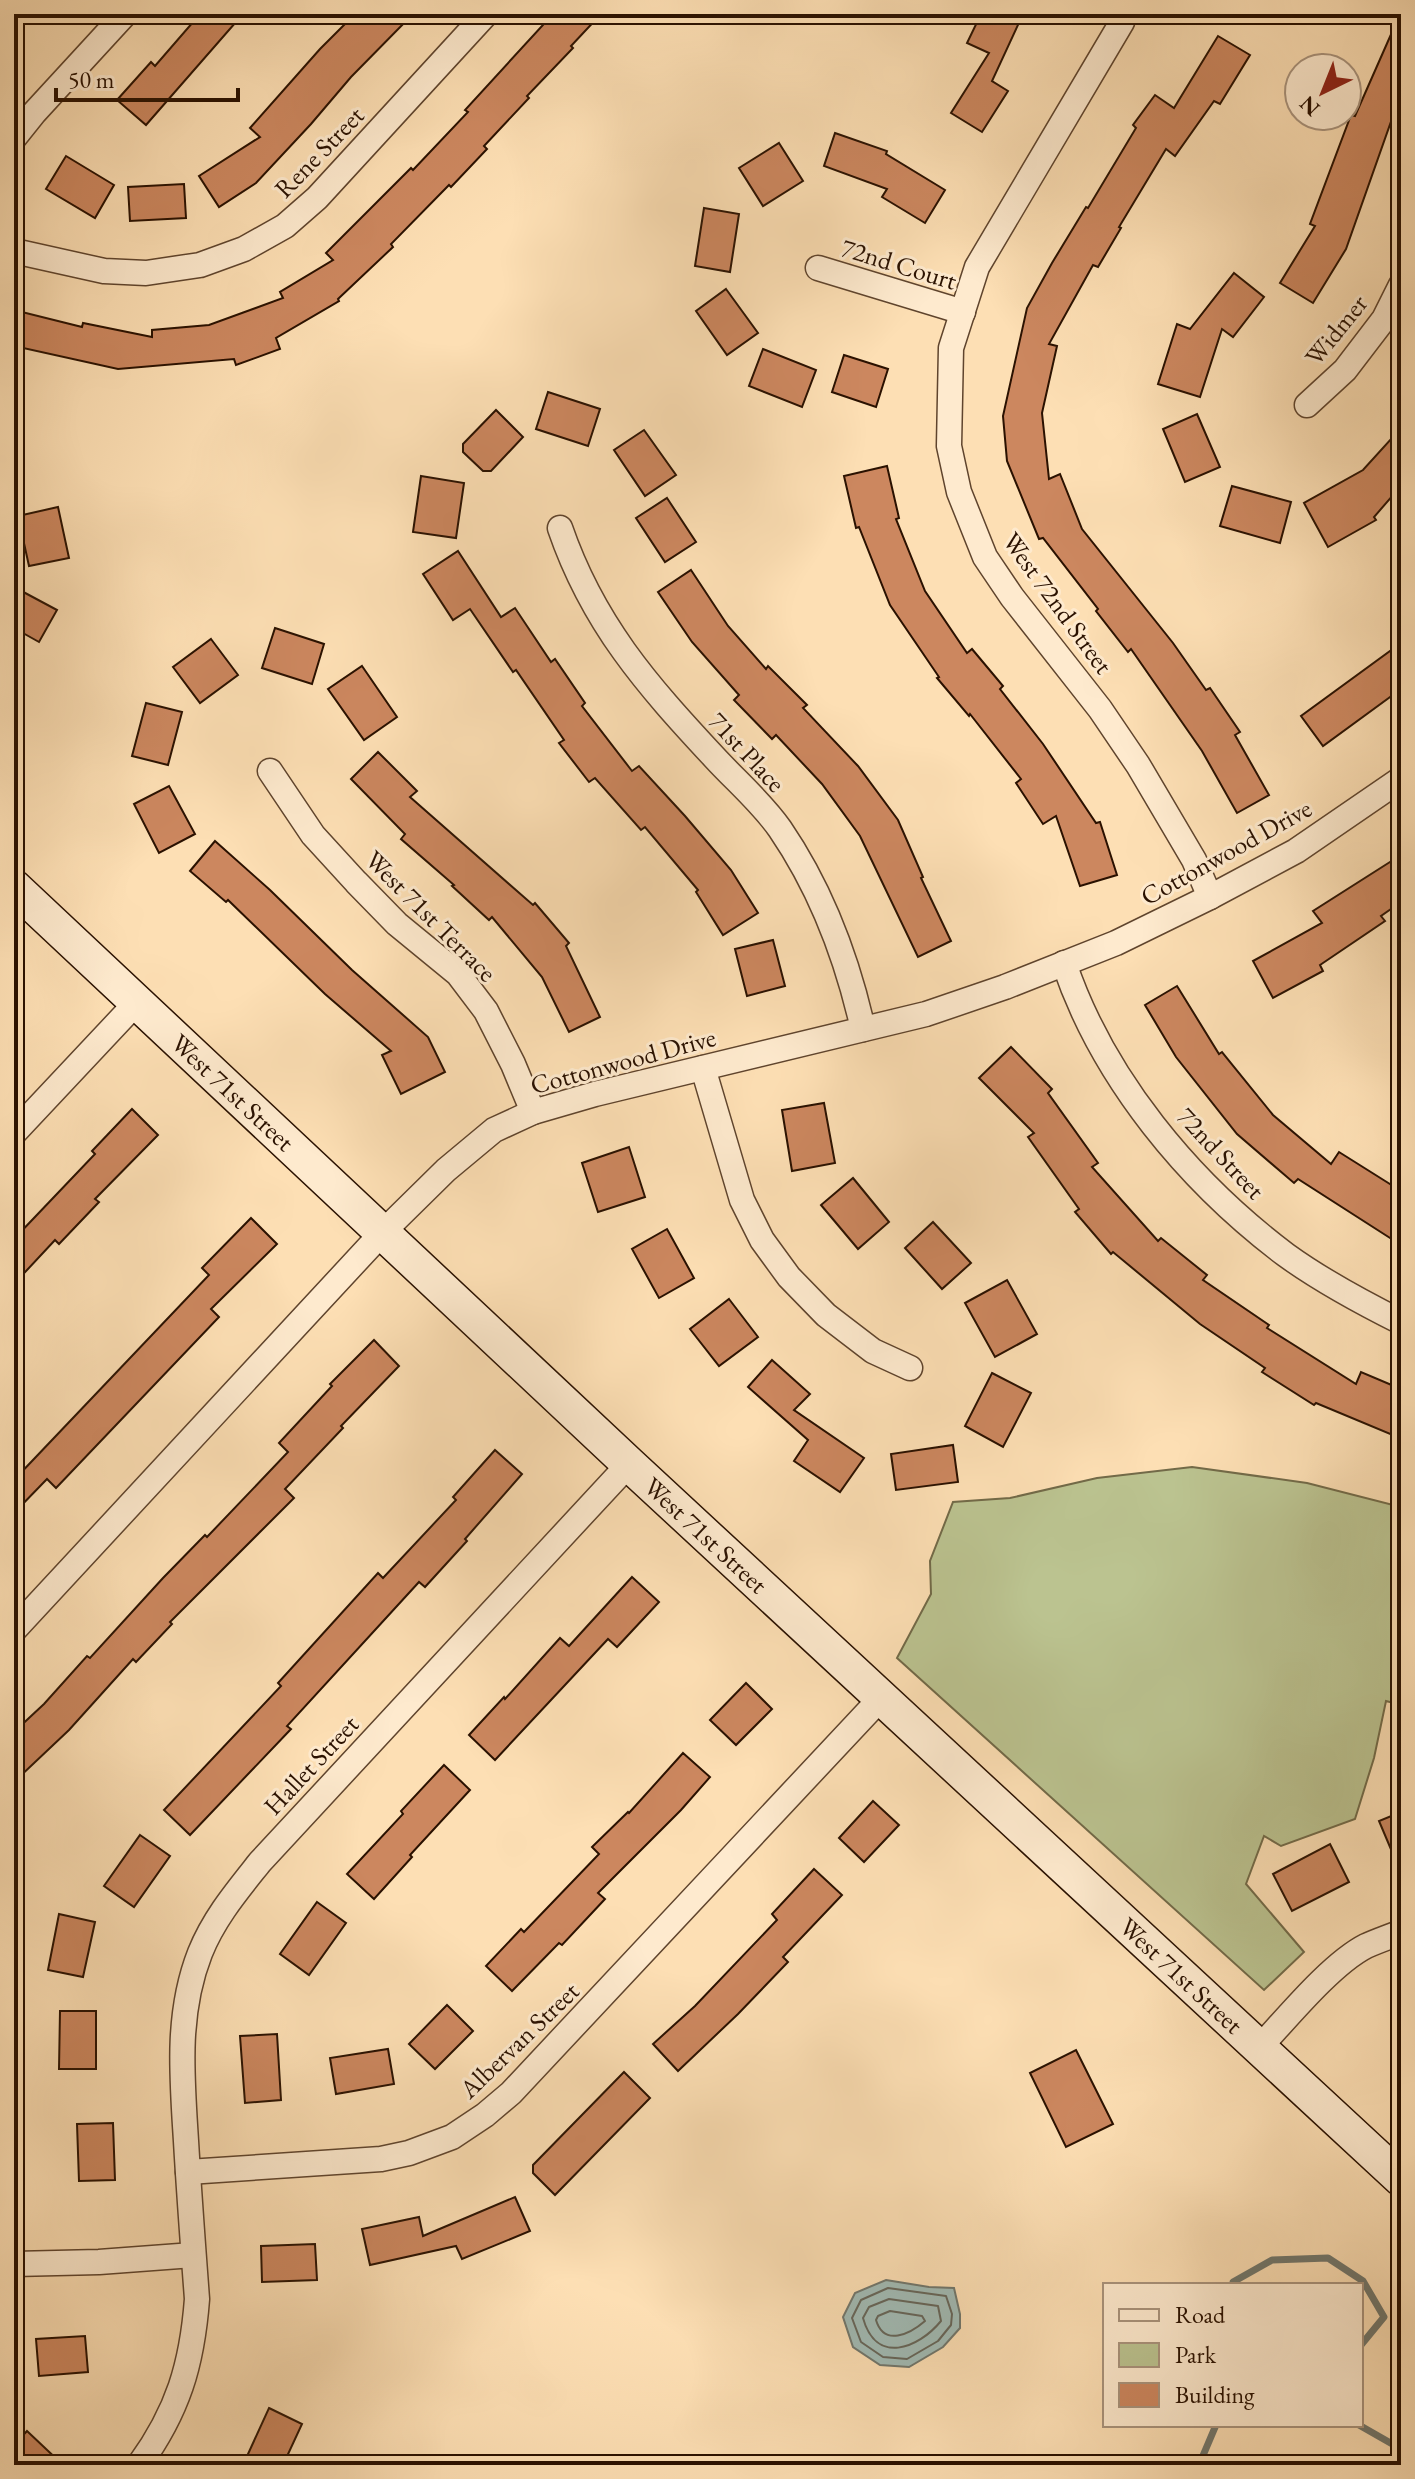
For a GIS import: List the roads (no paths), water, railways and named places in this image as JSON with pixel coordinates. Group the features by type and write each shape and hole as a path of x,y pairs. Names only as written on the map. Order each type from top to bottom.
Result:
{"street":[{"path":"14,138 125,14"},
{"name":"Rene Street","path":"14,251 104,271 146,273 200,265 244,249 285,226 317,198 486,14"},
{"name":"West 72nd Street","path":"1122,22 977,267 951,348 949,446 959,492 985,557 1012,597 1100,709 1138,765 1188,848 1210,897"},
{"name":"72nd Court","path":"818,268 963,312"},
{"name":"Widmer","path":"1307,405 1353,360 1384,319 1401,285"},
{"name":"71st Place","path":"560,528 598,615 642,677 778,826 811,878 854,988 863,1029"},
{"name":"West 71st Terrace","path":"270,771 313,835 347,873 397,924 458,974 486,1011 533,1112"},
{"name":"Cottonwood Drive","path":"14,1630 383,1232 446,1170 494,1130 533,1112 595,1094 926,1014 1005,987 1116,943 1210,897 1296,851 1401,779"},
{"name":"West 71st Street","path":"14,887 629,1464 1401,2179"},
{"name":"72nd Street","path":"1064,963 1077,1002 1095,1038 1133,1097 1170,1145 1226,1205 1286,1255 1340,1291 1401,1322"},
{"path":"14,1133 137,1002"},
{"path":"703,1068 742,1200 762,1240 789,1277 826,1315 873,1351 910,1368"},
{"name":"Hallet Street","path":"188,2172 181,2055 186,2003 200,1954 222,1910 260,1862 629,1464"},
{"name":"Albervan Street","path":"188,2172 381,2159 431,2146 452,2137 485,2115 511,2093 881,1698"},
{"path":"1260,2047 1342,1963 1364,1947 1401,1932"},
{"path":"139,2465 170,2415 181,2391 189,2361 197,2299 188,2172"},
{"path":"14,2264 193,2255"}],"water":[{"path":"886,2280 954,2288 960,2328 943,2347 909,2367 880,2365 853,2347 843,2317 855,2293"}],"waterway":[{"path":"1233,2283 1272,2260 1328,2258 1363,2281 1384,2317 1363,2343"},
{"path":"1199,2465 1215,2427"},
{"path":"1362,2427 1401,2449"}]}
